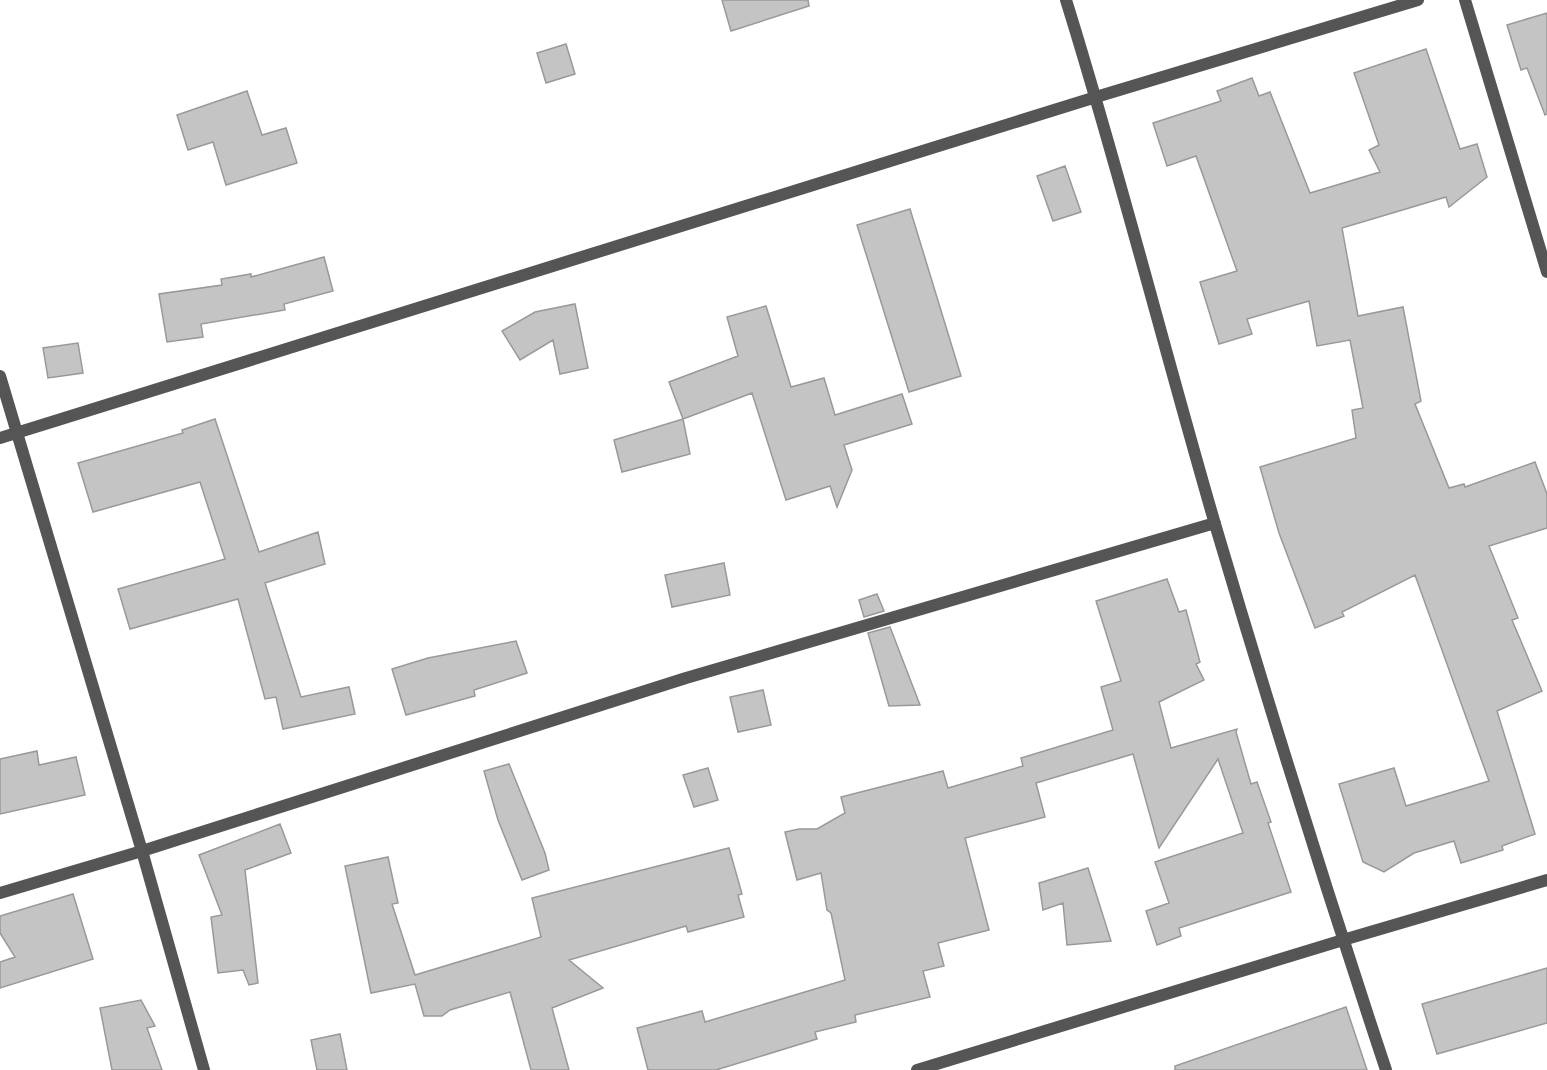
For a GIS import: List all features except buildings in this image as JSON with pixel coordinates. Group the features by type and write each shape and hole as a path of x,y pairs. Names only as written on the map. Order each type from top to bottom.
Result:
{"street":[{"path":"1066,0 1096,97 1215,523 1342,940 1386,1070"},
{"path":"0,438 1096,97 1418,0"},
{"path":"1465,0 1547,272"},
{"path":"0,376 142,851 204,1070"},
{"path":"0,893 142,851 686,678 1215,523"},
{"path":"917,1070 1547,880"}]}
